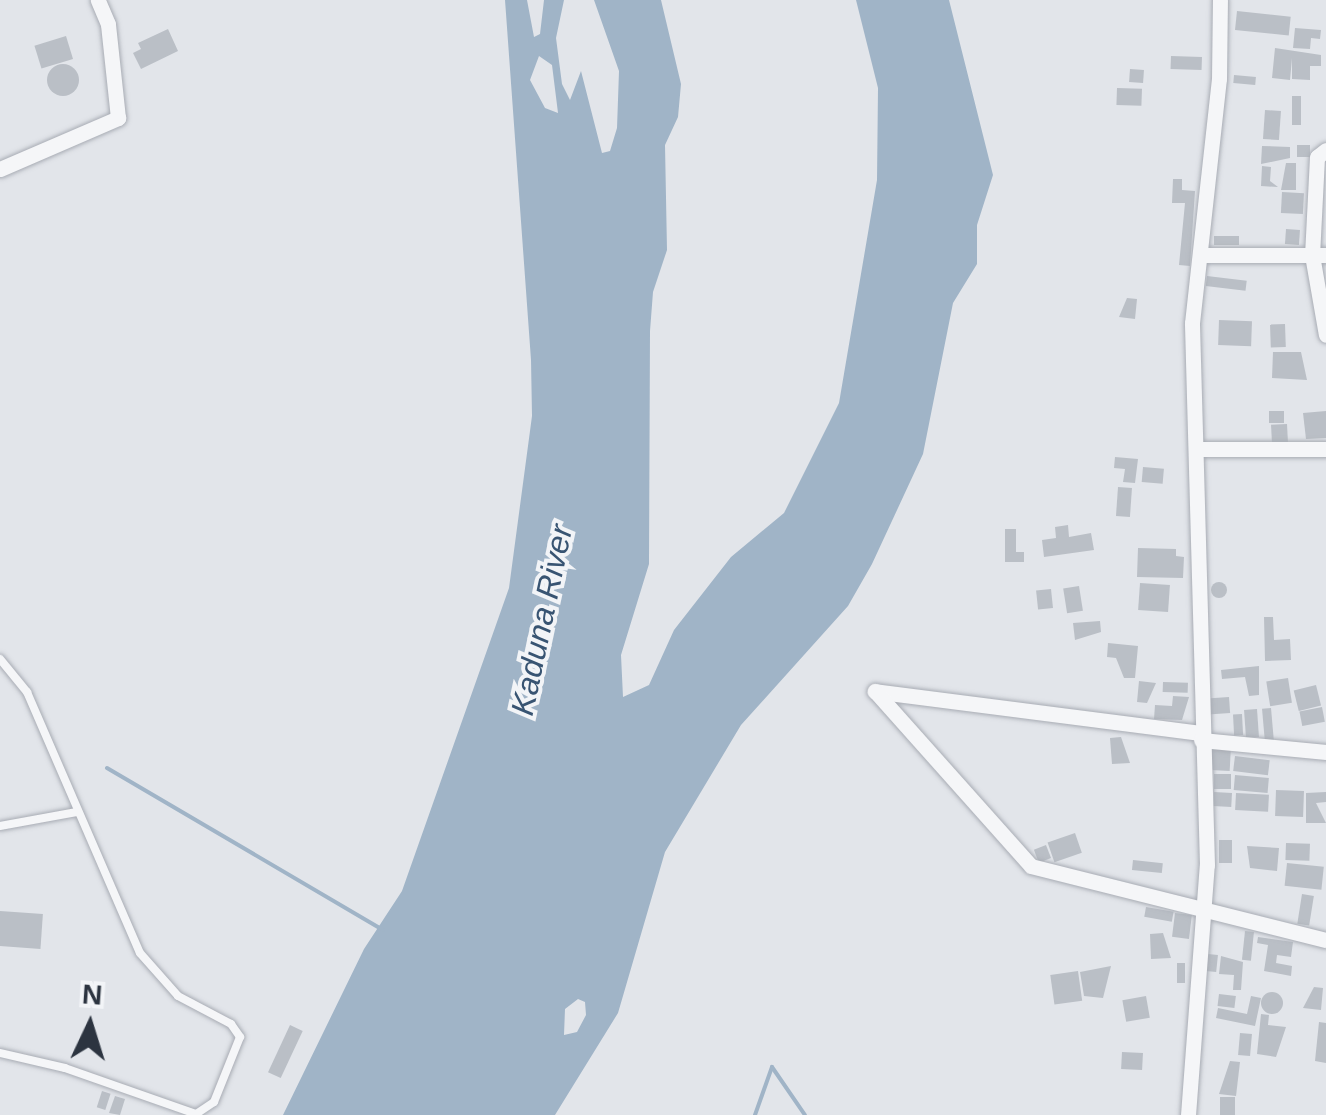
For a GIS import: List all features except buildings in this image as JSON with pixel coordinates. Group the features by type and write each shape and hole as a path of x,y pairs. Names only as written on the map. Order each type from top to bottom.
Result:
{"street":[{"path":"0,169 118,118 108,24 98,0"},
{"path":"1188,1115 1199,911 1207,865 1192,323 1201,255 1220,0"},
{"path":"1326,150 1317,157 1326,336"},
{"path":"1201,255 1319,255"},
{"path":"1197,449 1326,449"},
{"path":"1326,752 875,691 1031,866 1326,940"}],"lane":[{"path":"0,659 28,692 77,812 148,964 178,996 232,1024 240,1051 214,1102 196,1114 65,1068 0,1054"},
{"path":"0,826 77,812"}],"water":[{"name":"Kaduna River","path":"505,0 527,0 534,37 540,34 544,0 564,0 556,38 562,84 570,100 581,71 602,153 610,151 617,128 619,71 594,0 661,0 681,84 678,117 665,145 667,250 653,292 650,331 649,564 621,655 623,697 649,685 674,630 731,557 784,513 839,403 877,180 878,88 856,0 949,0 993,175 977,225 977,264 953,303 923,454 848,606 741,725 665,852 618,1013 555,1115 283,1115 364,949 402,891 509,588 532,416","holes":["539,56 552,65 558,113 545,108 530,80","578,999 585,1002 586,1015 577,1032 564,1035 565,1009"]}],"waterway":[{"path":"107,768 383,930"},
{"path":"755,1115 772,1067 805,1115"}]}
